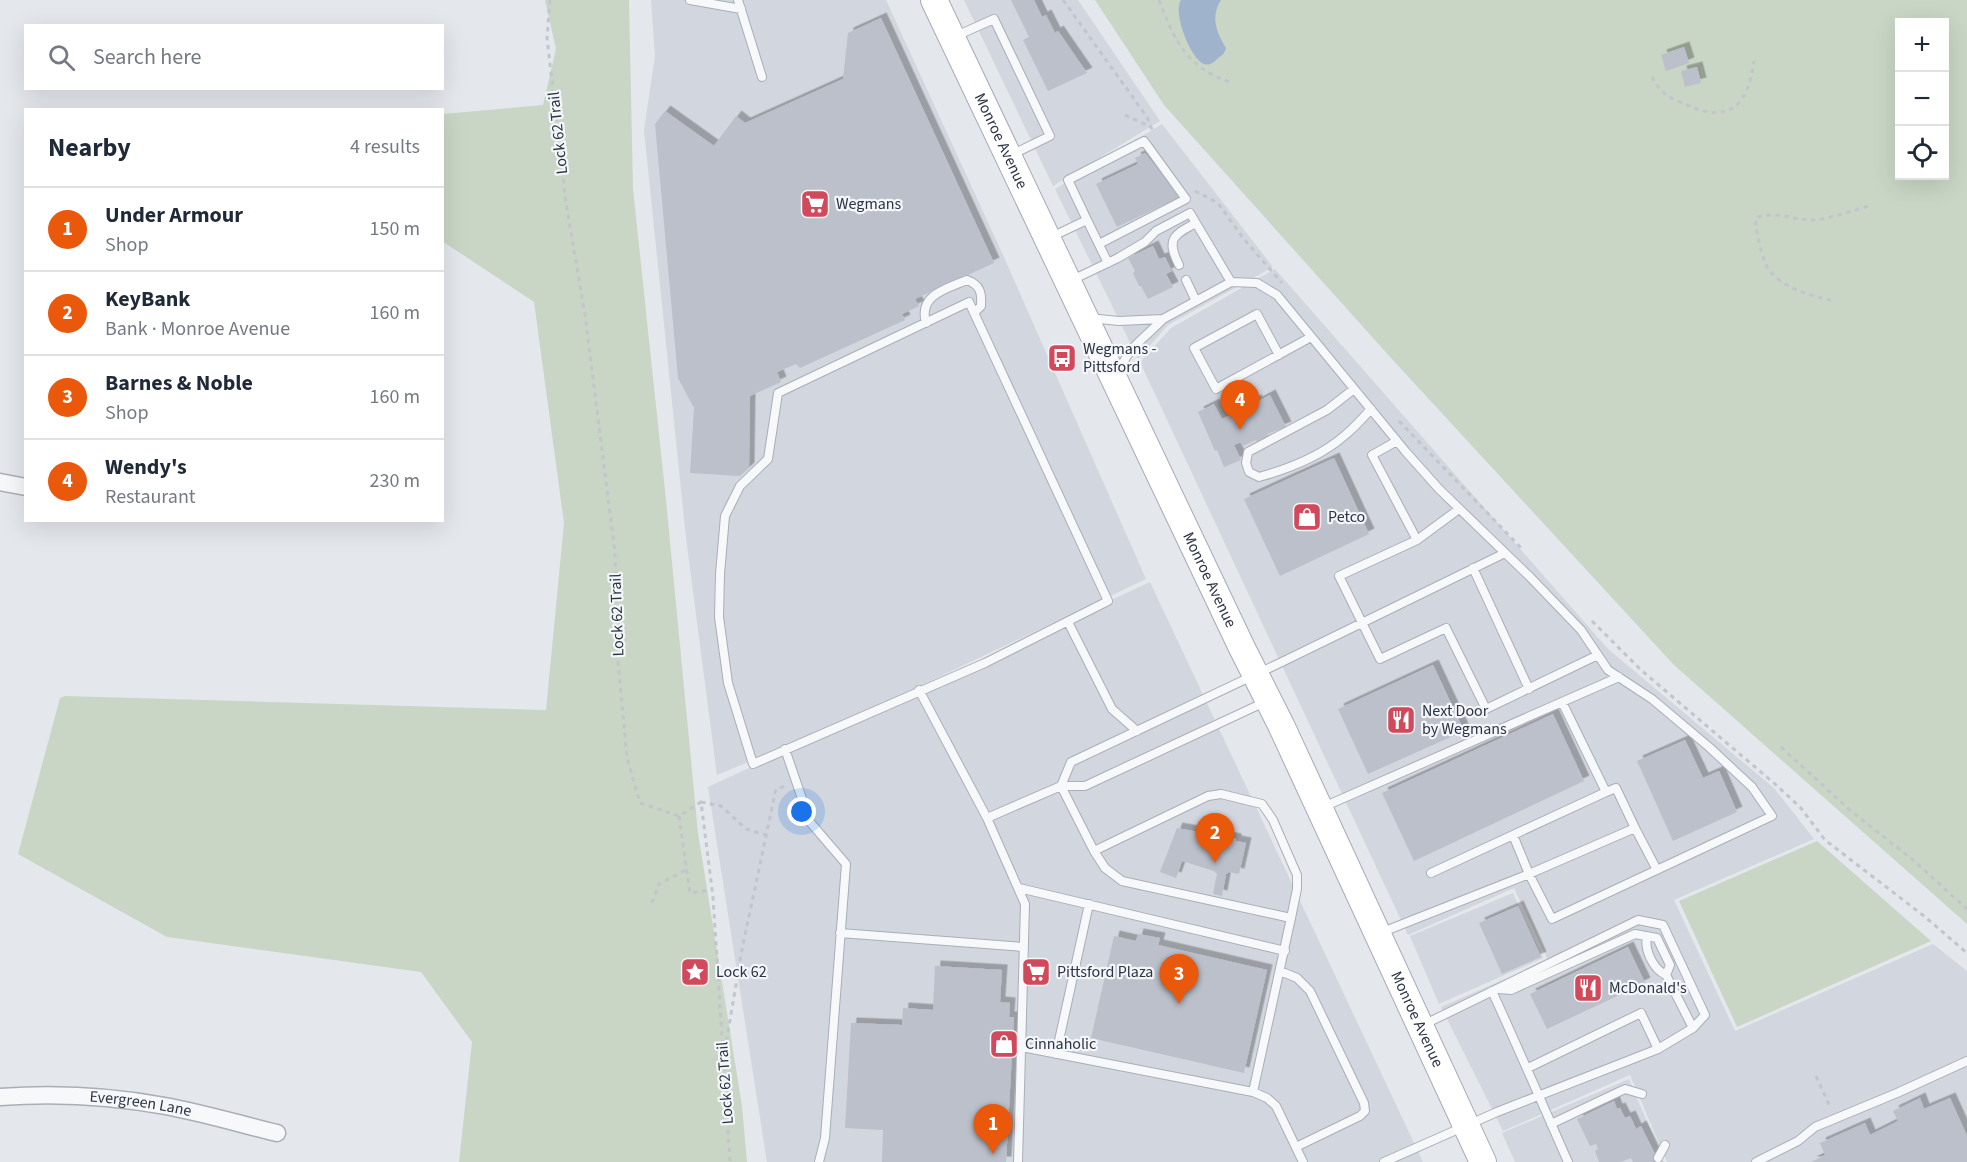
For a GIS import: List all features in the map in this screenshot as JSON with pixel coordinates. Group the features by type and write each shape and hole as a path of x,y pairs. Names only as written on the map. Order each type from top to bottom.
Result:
{"main road":[{"name":"Monroe Avenue","path":"934,0 1268,700 1483,1162"}],"street":[{"path":"0,482 24,487"},
{"name":"Evergreen Lane","path":"0,1097 45,1095 91,1097 163,1106 277,1133"}],"lane":[{"path":"690,0 741,9"},
{"path":"738,0 762,77"},
{"path":"952,37 994,19 1050,136 1009,156"},
{"path":"1099,244 1186,199 1144,141 1068,180 1088,220 1099,244 1108,262"},
{"path":"1069,281 1145,242 1156,231 1190,213 1231,282"},
{"path":"1048,238 1088,220"},
{"path":"1179,265 1172,252 1173,240 1177,233 1196,223"},
{"path":"926,323 923,314 934,294 967,280 975,283 982,296 981,306 974,313"},
{"path":"1186,280 1196,301"},
{"path":"1117,383 1122,364 1132,348 1163,319 1231,282 1257,283 1277,295 1439,489 1530,576 1581,630 1608,670 1652,699 1708,747 1752,787 1772,816 1552,919 1529,874 1513,835"},
{"path":"969,302 974,313 1108,601 986,663 919,690 753,764 728,683 719,617 725,516 740,486 768,459 778,393 969,302"},
{"path":"1279,355 1257,314 1194,348 1216,389 1279,355 1311,337"},
{"path":"1086,317 1119,321 1163,319"},
{"path":"1354,389 1327,411 1248,452 1246,463 1249,472 1259,477 1276,472 1323,450 1344,437 1371,409"},
{"path":"1397,441 1372,455 1417,540"},
{"path":"1459,508 1417,540 1339,576 1380,659 1446,628 1486,709 1598,655"},
{"path":"1291,918 1122,881 1105,868 1094,851 1061,786 1071,762 1256,675 1505,553"},
{"path":"1473,568 1529,689"},
{"path":"1068,622 1112,709 1137,731"},
{"path":"1319,809 1619,677"},
{"path":"919,690 987,818 1025,904 1018,1162"},
{"path":"987,818 1061,786 1085,786 1268,700"},
{"path":"1562,702 1606,792"},
{"path":"785,749 810,822 846,864 825,1138 819,1162"},
{"path":"1431,873 1616,788 1657,870"},
{"path":"1094,851 1208,796 1221,794 1262,804 1273,820 1297,875 1297,889 1253,1092"},
{"path":"1378,933 1529,874 1635,828"},
{"path":"1019,888 1285,951"},
{"path":"1056,1054 1089,904"},
{"path":"1384,1162 1497,1112 1658,1049 1693,1028 1706,1015 1663,925 1638,920 1421,1026"},
{"path":"840,933 1024,947"},
{"path":"1495,990 1511,990 1635,934 1657,938 1670,965 1666,975"},
{"path":"1647,936 1645,945 1658,972 1666,975 1693,1028"},
{"path":"1280,971 1297,978 1310,991 1364,1103 1365,1111 1360,1116 1296,1147"},
{"path":"1495,990 1538,1096 1568,1162"},
{"path":"1528,1068 1641,1013 1658,1049"},
{"path":"1022,1047 1253,1092 1267,1098 1276,1106 1303,1162"},
{"path":"1756,1162 1798,1141 1815,1127 1967,1061"},
{"path":"1551,1124 1625,1089 1642,1094"},
{"path":"1658,1158 1665,1145"}],"path":[{"name":"Lock 62 Trail","path":"550,0 547,38 566,203 585,315 615,553 618,662 627,758 640,803 679,816"},
{"path":"1063,0 1147,117 1155,138"},
{"path":"1159,0 1173,33 1191,60 1204,71 1230,82"},
{"path":"1652,77 1664,95 1691,107 1717,114 1744,99 1754,61"},
{"path":"1125,115 1151,127"},
{"path":"1195,190 1218,203 1244,238 1288,289"},
{"path":"1831,300 1813,296 1796,288 1770,271 1758,239 1756,218 1763,215 1774,215 1814,220 1872,205"},
{"path":"1392,414 1525,552"},
{"path":"1591,620 1641,670 1800,807 1825,840 1967,952"},
{"path":"1781,747 1852,812 1912,859 1967,909"},
{"path":"724,1058 742,949 776,789 796,782"},
{"name":"Lock 62 Trail","path":"700,802 712,890 730,1162"},
{"path":"712,890 690,893 679,816 700,802 721,806 746,830 766,835"},
{"path":"652,903 659,884 686,870"},
{"path":"1816,1076 1831,1110"}],"shaded area":[{"path":"651,0 886,0 1003,255 1146,579 835,726 717,775 686,538 644,130 655,56"},
{"path":"964,0 1078,0 1160,121 1053,186"},
{"path":"1162,124 1273,267 1168,325 1138,359 1055,189"},
{"path":"1275,269 1608,649 1774,788 1814,839 1674,900 1735,1031 1933,944 1967,971 1967,1162 1667,1162 1630,1075 1503,1131 1441,1007 1548,960 1514,888 1408,935 1140,362 1171,328"},
{"name":"Pittsford Plaza","path":"1150,582 1423,1162 767,1162 708,787"},
{"path":"1513,893 1543,958 1439,1004 1410,936"},
{"path":"1629,1079 1664,1162 1515,1162 1502,1133"}],"green space":[{"path":"545,0 629,0 633,189 698,833 742,1106 747,1162 459,1162 472,1042 421,972 167,937 18,854 60,698 65,696 546,710 564,523 534,302 444,242 444,114 543,105 556,49"},
{"path":"1095,0 1967,0 1967,924 1674,665 1391,358 1164,105"},
{"path":"1817,841 1931,941 1737,1027 1679,901"}],"water":[{"path":"1181,0 1221,0 1215,19 1226,48 1223,55 1212,63 1204,64 1199,61 1184,35 1179,15"}],"building":[{"path":"1011,0 1034,0 1042,17 1046,15 1055,33 1058,31 1087,73 1048,91 1023,40 1029,37"},
{"name":"Wegmans","path":"881,18 994,263 915,299 919,306 902,314 905,320 800,368 796,364 777,372 781,382 750,396 749,468 740,476 690,473 694,408 678,378 655,124 665,111 714,146 736,116 745,123 843,79 848,33"},
{"path":"1684,47 1689,63 1666,71 1661,55"},
{"path":"1697,67 1701,83 1685,87 1681,71"},
{"path":"1145,153 1180,197 1117,227 1096,184 1138,164 1135,158"},
{"path":"1153,246 1159,259 1165,257 1172,271 1166,274 1173,287 1148,299 1139,286 1128,258"},
{"path":"1270,395 1286,427 1267,434 1268,436 1257,442 1256,440 1243,446 1241,442 1234,445 1241,460 1224,467 1198,412 1214,404 1222,419 1236,412 1234,410"},
{"name":"Petco","path":"1334,458 1369,534 1280,576 1244,499"},
{"name":"Next Door by Wegmans","path":"1433,665 1464,731 1368,774 1338,709"},
{"path":"1553,714 1584,781 1414,861 1382,793"},
{"path":"1685,740 1703,778 1719,771 1737,812 1673,841 1637,761"},
{"path":"1177,828 1246,843 1239,874 1229,872 1226,874 1222,896 1213,894 1217,874 1214,871 1182,861 1176,878 1160,872"},
{"path":"1518,906 1541,957 1502,974 1479,923"},
{"path":"1138,934 1160,938 1158,945 1267,970 1244,1073 1091,1038 1114,936 1136,941"},
{"name":"McDonald's","path":"1628,947 1645,983 1547,1029 1530,994"},
{"path":"935,966 1002,970 1000,1002 1010,1003 1009,1017 1014,1017 1006,1162 882,1162 883,1130 845,1128 851,1023 902,1025 903,1008 933,1010"},
{"path":"1920,1098 1924,1109 1950,1098 1967,1136 1967,1162 1811,1162 1825,1155 1820,1143 1865,1123 1870,1135 1898,1121 1893,1111"},
{"path":"1614,1101 1617,1109 1620,1108 1625,1118 1630,1116 1636,1129 1641,1126 1659,1162 1633,1162 1631,1158 1621,1162 1599,1162 1595,1151 1598,1149 1596,1144 1590,1146 1577,1119"}],"place":[{"name":"Wegmans","path":"815,204"},
{"name":"Wegmans - Pittsford","path":"1062,358"},
{"name":"Wendy's","path":"1240,430"},
{"name":"Petco","path":"1307,517"},
{"name":"Next Door by Wegmans","path":"1401,720"},
{"name":"KeyBank","path":"1215,863"},
{"name":"Lock 62","path":"695,972"},
{"name":"Pittsford Plaza","path":"1036,972"},
{"name":"McDonald's","path":"1588,988"},
{"name":"Barnes & Noble","path":"1179,1004"},
{"name":"Cinnaholic","path":"1004,1044"},
{"name":"Under Armour","path":"993,1154"}]}
